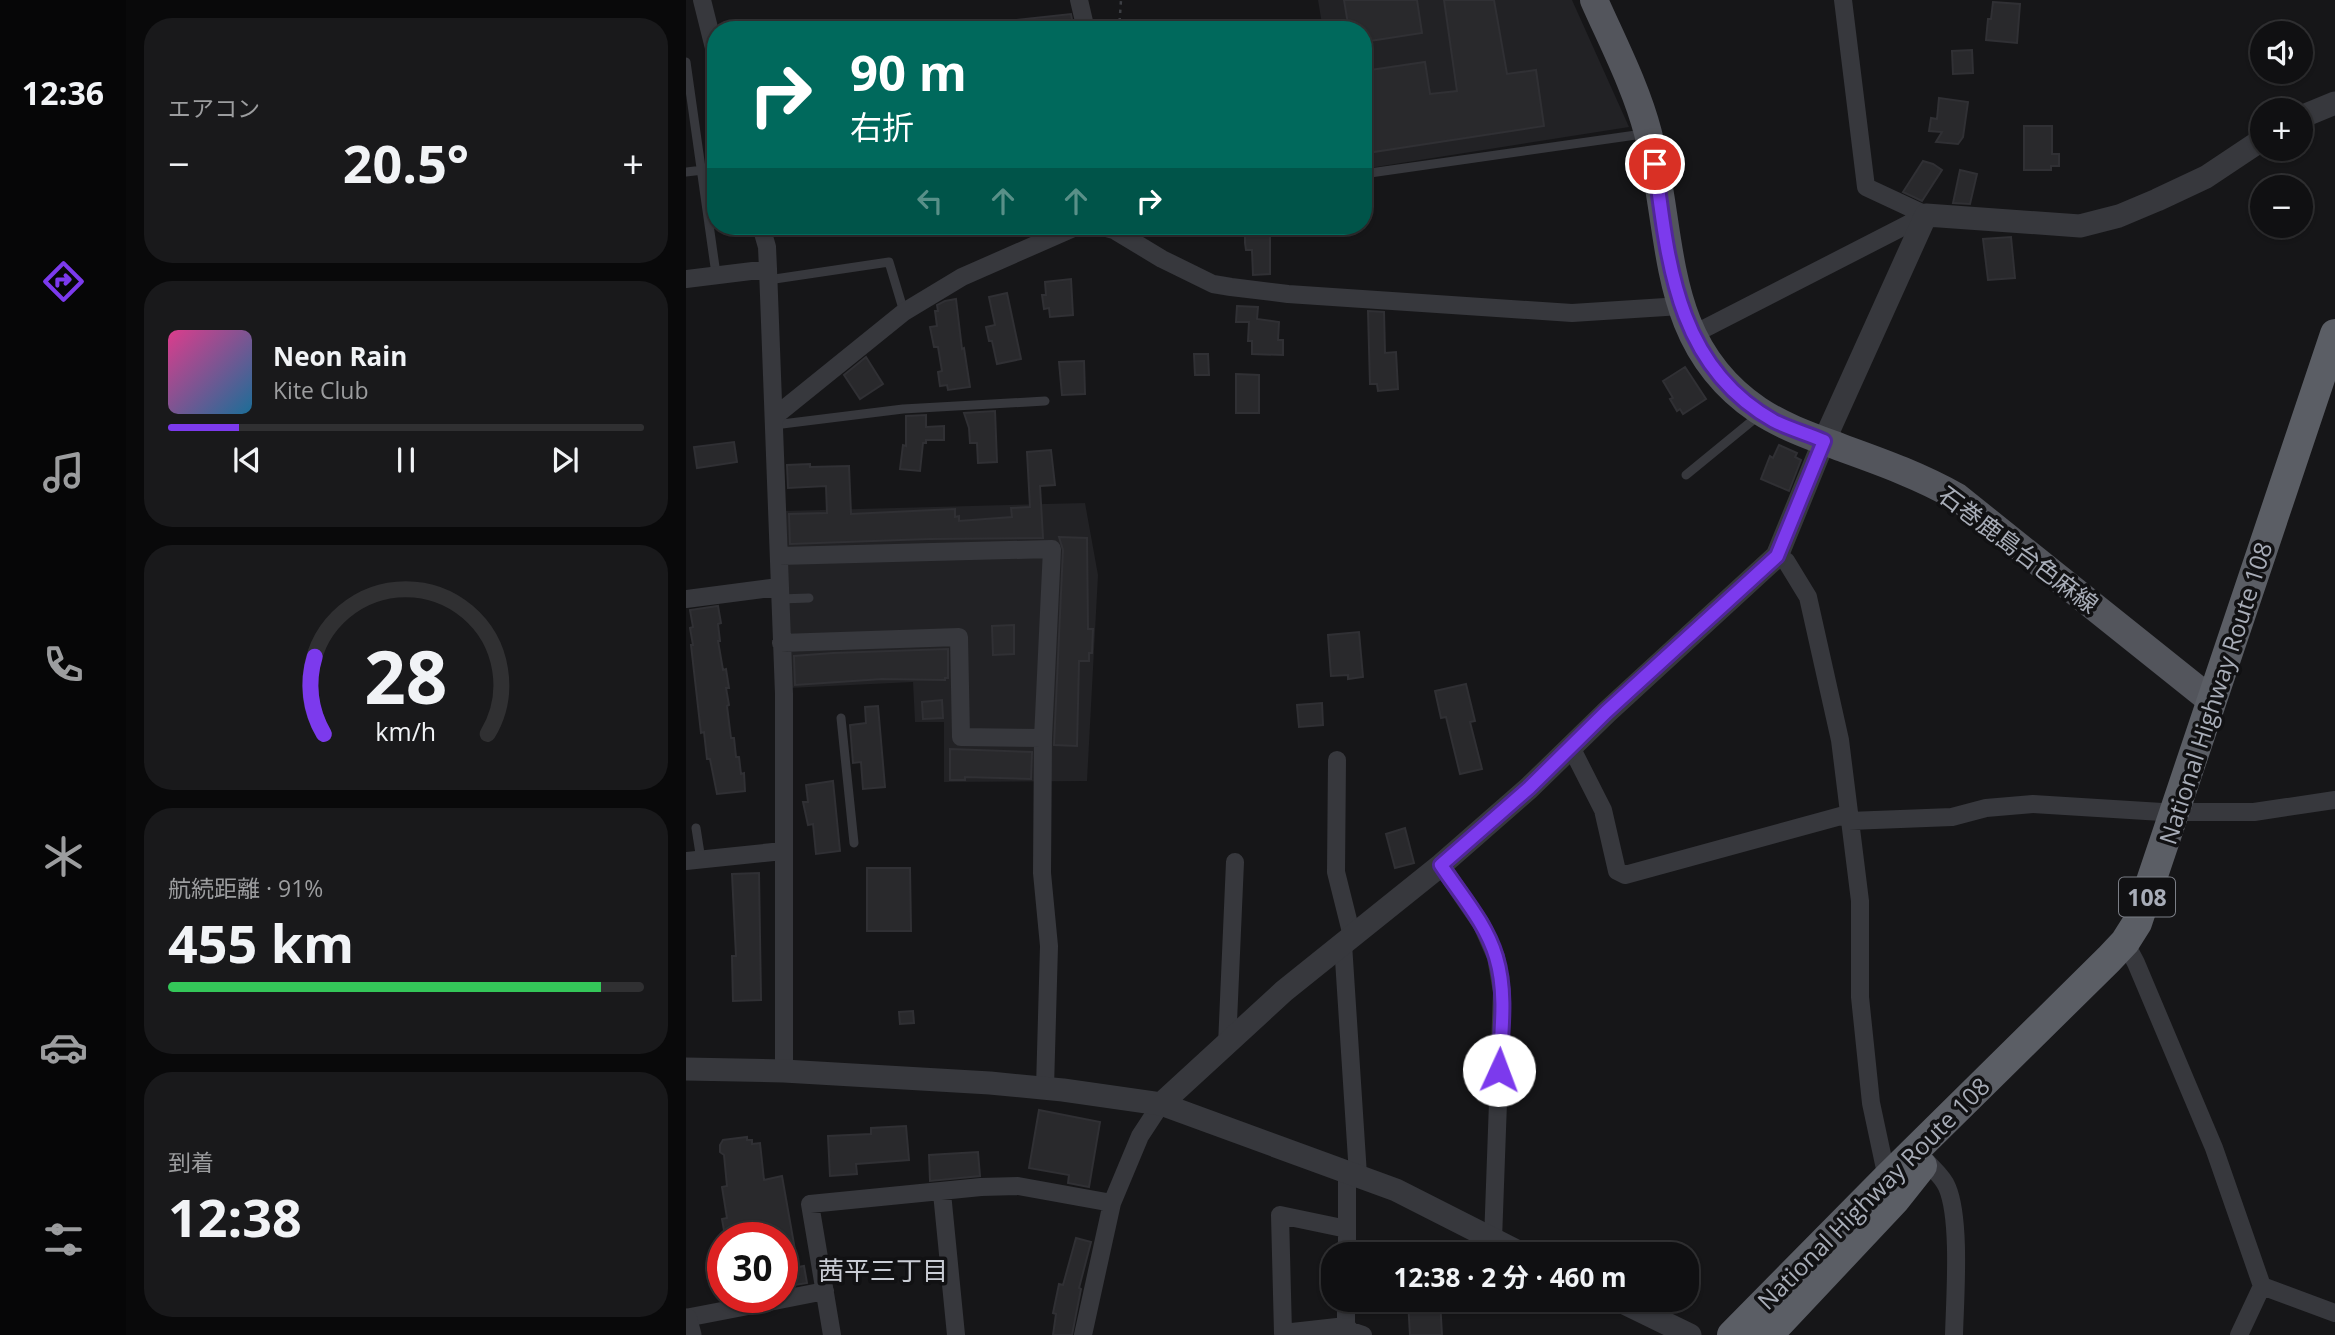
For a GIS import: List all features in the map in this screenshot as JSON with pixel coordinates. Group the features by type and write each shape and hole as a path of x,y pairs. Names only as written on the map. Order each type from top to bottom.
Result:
{"highway":[{"name":"National Highway Route 108","path":"1732,1335 2125,942 2137,923 2335,334"},
{"name":"National Highway Route 108","path":"1768,1335 1895,1200 2014,1051"}],"main road":[{"name":"石巻鹿島台色麻線","path":"1594,0 1634,92 1648,133 1681,306 1692,335 1714,371 1743,400 1776,421 1895,467 1957,497 2212,701"}],"street":[{"path":"702,0 707,21"},
{"path":"1079,0 1084,21"},
{"path":"1843,0 1866,187 1926,215 2080,226 2119,216 2158,200 2206,177 2250,148"},
{"path":"2313,112 2335,103"},
{"path":"1692,335 1926,215"},
{"path":"1083,1335 1112,1203 1140,1136 1161,1104 1284,991 1441,865 1529,788 1777,556 1824,441 1926,215"},
{"path":"764,235 767,247 784,694 784,1071"},
{"path":"774,421 904,312 962,277 1058,235"},
{"path":"1122,235 1162,259 1213,284 1231,287 1289,294 1572,313 1681,306"},
{"path":"686,279 716,274 768,274"},
{"path":"779,556 1052,549 1042,738 1042,873 1049,960 1045,1088"},
{"path":"1777,556 1786,561 1808,597 1840,740 1860,901 1860,997 1871,1103 1887,1178"},
{"path":"686,599 779,593"},
{"path":"781,643 959,637 961,737 1042,738"},
{"path":"1571,747 1604,810 1616,871 1625,875 1849,818 1952,817 1986,808 2033,804 2175,812 2254,812 2335,800"},
{"path":"1337,760 1336,872 1348,940 1352,1174 1346,1242"},
{"path":"694,861 783,851"},
{"path":"1227,1045 1235,862"},
{"path":"1441,865 1482,925 1496,957 1502,992 1493,1240"},
{"path":"2125,942 2136,962 2214,1149 2262,1286 2239,1335"},
{"path":"686,1069 784,1071 1045,1088 1161,1104 1396,1190 1497,1242"},
{"path":"1926,1161 1946,1183 1950,1196 1955,1240 1954,1335"},
{"path":"832,1335 810,1204 942,1193 981,1187 1018,1186 1112,1203"},
{"path":"942,1193 956,1335"},
{"path":"1346,1326 1283,1333 1280,1214 1347,1229"},
{"path":"2262,1286 2335,1313"},
{"path":"690,1335 686,1319 825,1291"},
{"path":"1346,1312 1346,1326 1363,1335"},
{"path":"1643,1312 1690,1335"}],"lane":[{"path":"686,62 707,202"},
{"path":"1372,173 1648,133"},
{"path":"686,173 703,170"},
{"path":"711,235 716,274"},
{"path":"768,274 889,261 904,312"},
{"path":"774,421 904,409 1045,401"},
{"path":"1686,475 1762,413"},
{"path":"779,593 810,598"},
{"path":"841,718 854,843"},
{"path":"694,861 696,828"}],"path":[{"path":"1120,21 1121,0"}],"shaded area":[{"path":"1318,0 1572,0 1629,127 1372,168 1372,21 1322,21"},
{"path":"1085,503 1098,575 1087,781 944,782 944,722 915,722 913,682 789,688 783,511"}],"building":[{"path":"1344,0 1417,0 1422,33 1372,41 1372,21 1348,21"},
{"path":"1444,0 1494,0 1507,74 1536,70 1544,126 1372,152 1372,70 1425,62 1430,94 1457,91"},
{"path":"1993,2 2020,4 2017,43 1986,40"},
{"path":"1071,14 1072,21 1007,21"},
{"path":"1972,50 1973,73 1953,74 1952,51"},
{"path":"1939,98 1968,102 1963,137 1958,144 1936,142 1942,132 1929,131 1931,118 1937,119"},
{"path":"2024,126 2052,126 2052,154 2059,154 2059,166 2051,166 2051,170 2024,170"},
{"path":"1923,161 1942,170 1922,201 1903,192"},
{"path":"1960,170 1977,174 1970,204 1953,203"},
{"path":"1245,235 1270,235 1270,274 1253,275 1252,250 1246,250"},
{"path":"2011,237 2015,278 1988,280 1983,239"},
{"path":"1071,279 1073,315 1050,317 1049,308 1044,309 1042,295 1046,295 1045,282"},
{"path":"1007,293 1021,359 997,364 986,327 995,325 989,297"},
{"path":"956,299 970,387 948,390 947,385 940,386 938,372 942,371 938,347 934,347 930,327 937,326 937,305"},
{"path":"1237,306 1258,307 1257,319 1279,322 1278,340 1283,340 1283,355 1252,354 1252,341 1248,341 1249,322 1236,322"},
{"path":"1368,311 1384,312 1385,353 1396,352 1398,389 1378,391 1377,384 1370,384"},
{"path":"1194,354 1208,354 1209,375 1195,375"},
{"path":"866,357 883,384 860,399 844,375"},
{"path":"1084,361 1085,394 1062,395 1059,362"},
{"path":"1685,367 1706,399 1683,414 1680,409 1677,411 1663,381"},
{"path":"1236,374 1259,375 1259,413 1236,413"},
{"path":"995,411 997,462 978,463 977,443 970,443 964,413"},
{"path":"926,415 926,427 944,426 944,440 926,440 926,443 923,443 920,471 900,469 903,445 906,446 906,416"},
{"path":"734,442 737,462 697,468 694,447"},
{"path":"1779,445 1797,453 1795,457 1801,460 1789,491 1761,479 1770,456 1773,458"},
{"path":"1051,450 1055,485 1040,486 1043,538 790,544 789,514 827,513 826,486 788,488 787,465 849,466 851,514 955,509 955,517 959,516 959,521 1012,517 1011,508 1030,507 1027,452"},
{"path":"1059,537 1087,538 1088,629 1093,629 1092,653 1089,653 1089,661 1079,661 1077,746 1054,745 1063,550"},
{"path":"718,606 721,623 718,624 718,641 729,688 726,688 731,738 734,738 741,774 744,773 745,791 717,794 710,759 707,759 704,732 701,733 691,645 690,628 693,627 690,610"},
{"path":"1014,625 1014,654 993,655 992,626"},
{"path":"1359,632 1363,677 1348,679 1348,675 1331,676 1328,635"},
{"path":"948,649 948,678 945,680 882,679 795,685 794,656"},
{"path":"1466,684 1475,721 1470,722 1482,769 1460,774 1446,717 1441,718 1435,691"},
{"path":"942,700 943,718 923,719 922,702"},
{"path":"1322,703 1323,725 1299,727 1297,705"},
{"path":"878,706 885,787 863,789 861,762 853,763 850,725 866,723 865,707"},
{"path":"950,749 1032,752 1031,779 965,777 965,780 950,780"},
{"path":"833,781 840,851 816,854 813,824 808,825 803,802 808,802 806,785"},
{"path":"1405,828 1414,863 1395,868 1386,834"},
{"path":"867,868 910,868 911,931 867,931"},
{"path":"759,873 761,1000 733,1001 732,956 736,956 732,874"},
{"path":"913,1011 914,1023 900,1024 899,1012"},
{"path":"1039,1110 1100,1122 1089,1187 1068,1183 1069,1175 1029,1168"},
{"path":"906,1126 909,1160 856,1164 857,1174 830,1176 828,1136 871,1134 871,1128"},
{"path":"747,1137 747,1140 752,1140 752,1144 760,1143 764,1180 782,1176 790,1222 723,1222 722,1219 727,1218 722,1187 727,1186 724,1155 720,1152 723,1140"},
{"path":"978,1152 980,1176 930,1181 929,1155"},
{"path":"1076,1238 1091,1242 1079,1288 1081,1289 1072,1335 1053,1335 1056,1314 1053,1313 1059,1284 1063,1285"},
{"path":"804,1266 807,1283 798,1284 798,1267"},
{"path":"1409,1312 1441,1312 1442,1335 1410,1335"}],"district":[{"name":"茜平三丁目","path":"883,1270"}],"route":[{"path":"1499,1070 1502,992 1496,957 1482,925 1441,865 1529,788 1606,712 1777,556 1824,441 1776,421 1743,400 1714,371 1697,345 1681,306 1670,259 1655,164"}]}
